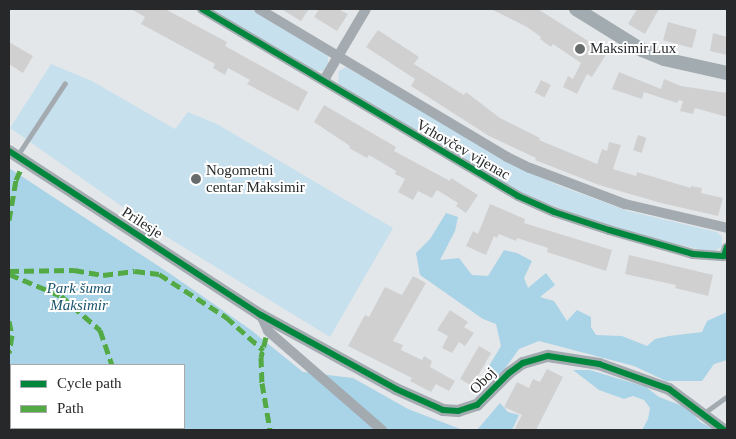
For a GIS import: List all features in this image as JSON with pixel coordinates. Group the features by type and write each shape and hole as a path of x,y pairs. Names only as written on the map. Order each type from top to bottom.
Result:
{"main road":[{"path":"576,9 642,50 664,59 727,73"}],"street":[{"name":"Vrhovčev vijenac","path":"202,9 518,196 554,212 608,230 693,254 724,256 727,247"},
{"name":"Vrhovčev vijenac","path":"259,9 507,157 530,168 625,204 727,228"},
{"path":"324,80 366,9"},
{"name":"Prilesje","path":"13,154 261,315 268,331 382,430"},
{"name":"Oboj","path":"261,315 396,389 450,411 478,406 509,373 523,364 548,356 599,364 669,388 724,430"}],"lane":[{"path":"13,154 65,83"},
{"path":"704,413 727,396"}],"shaded area":[{"path":"210,9 251,9 325,54 328,57 328,65 323,71 314,71"},
{"name":"Nogometni centar Maksimir","path":"51,64 92,81 175,129 188,112 217,124 393,228 330,337 157,231 10,128"},
{"path":"346,67 530,172 560,186 628,211 717,232 722,237 722,247 712,252 658,240 582,217 524,194 338,84 339,71"}],"green space":[{"name":"Park šuma Maksimir","path":"9,168 172,275 251,330 303,372 353,378 408,409 463,430 9,430"},
{"path":"446,213 458,217 455,231 440,260 459,258 472,275 488,276 504,250 517,253 532,261 524,278 528,288 546,273 555,285 540,297 554,301 567,321 577,310 591,317 591,327 596,335 622,336 647,346 655,339 702,332 707,321 727,312 727,360 714,364 702,381 666,381 634,366 539,341 519,349 499,377 482,386 489,366 501,346 496,324 483,319 420,275 416,253 430,239"},
{"path":"573,370 590,370 646,387 659,397 688,408 700,422 716,430 642,430 648,419 650,408 644,400 633,396 624,399 599,390"},
{"path":"500,403 508,412 519,415 512,430 477,430"}],"building":[{"path":"131,9 165,9 227,42 225,46 308,92 298,111 247,84 250,80 228,68 225,75 213,68 215,64 141,24 145,17"},
{"path":"281,9 309,9 301,21"},
{"path":"319,9 338,9 348,14 337,31 314,17"},
{"path":"491,9 538,9 607,53 592,77 587,74 577,94 563,87 568,76 573,79 581,63 553,44 551,47 527,27"},
{"path":"637,9 659,9 645,34 628,24"},
{"path":"668,22 697,30 692,48 663,40"},
{"path":"378,30 419,57 414,64 464,95 466,92 500,118 540,138 539,140 597,164 602,149 607,151 609,142 621,145 613,169 636,176 637,172 691,188 691,186 702,188 701,193 723,198 718,216 661,203 599,185 535,160 536,158 489,136 411,86 415,79 366,47"},
{"path":"713,33 727,37 727,55 710,51"},
{"path":"9,42 33,56 23,73 9,64"},
{"path":"619,72 661,89 664,79 681,86 727,93 727,117 695,108 693,114 680,111 683,101 679,100 677,103 644,92 642,99 612,89"},
{"path":"541,80 551,85 544,97 535,92"},
{"path":"324,105 396,147 394,151 450,181 451,178 478,195 466,213 456,206 458,203 437,190 432,198 418,191 413,200 398,192 405,179 395,174 396,171 369,155 367,158 349,148 350,146 314,122"},
{"path":"638,135 647,138 642,153 633,150"},
{"path":"490,204 525,219 524,223 612,250 606,271 547,252 548,248 517,238 516,241 499,234 497,238 494,236 486,255 466,246 473,231 478,234"},
{"path":"629,255 713,275 708,296 675,288 676,285 625,274"},
{"path":"413,276 426,283 393,341 403,345 401,350 422,360 424,356 432,361 430,367 455,381 449,391 436,384 431,392 410,381 412,378 348,346 365,315 369,317 385,287 402,295"},
{"path":"450,310 468,322 464,327 474,333 465,346 459,342 452,353 442,348 448,336 437,330"},
{"path":"479,346 491,353 472,386 460,379"},
{"path":"547,369 563,377 536,430 514,430 522,415 504,407 517,382 529,388 533,379 540,382"}],"marked path":[{"path":"9,220 16,180 21,169"},
{"path":"9,271 74,270 103,275 135,271 159,274 226,317 263,350"},
{"path":"9,274 61,296 100,330 112,364"},
{"path":"9,321 12,335 9,353"},
{"path":"266,337 261,357 262,383 270,430"}],"cycle path":[{"path":"202,9 518,196 554,212 693,254 724,256 727,247"},
{"path":"9,151 261,315 396,389 443,410 458,411 477,405 509,373 523,363 548,356 599,364 669,389 724,430"}],"place":[{"name":"Maksimir Lux","path":"580,49"},
{"name":"Nogometni centar Maksimir","path":"196,179"}]}
